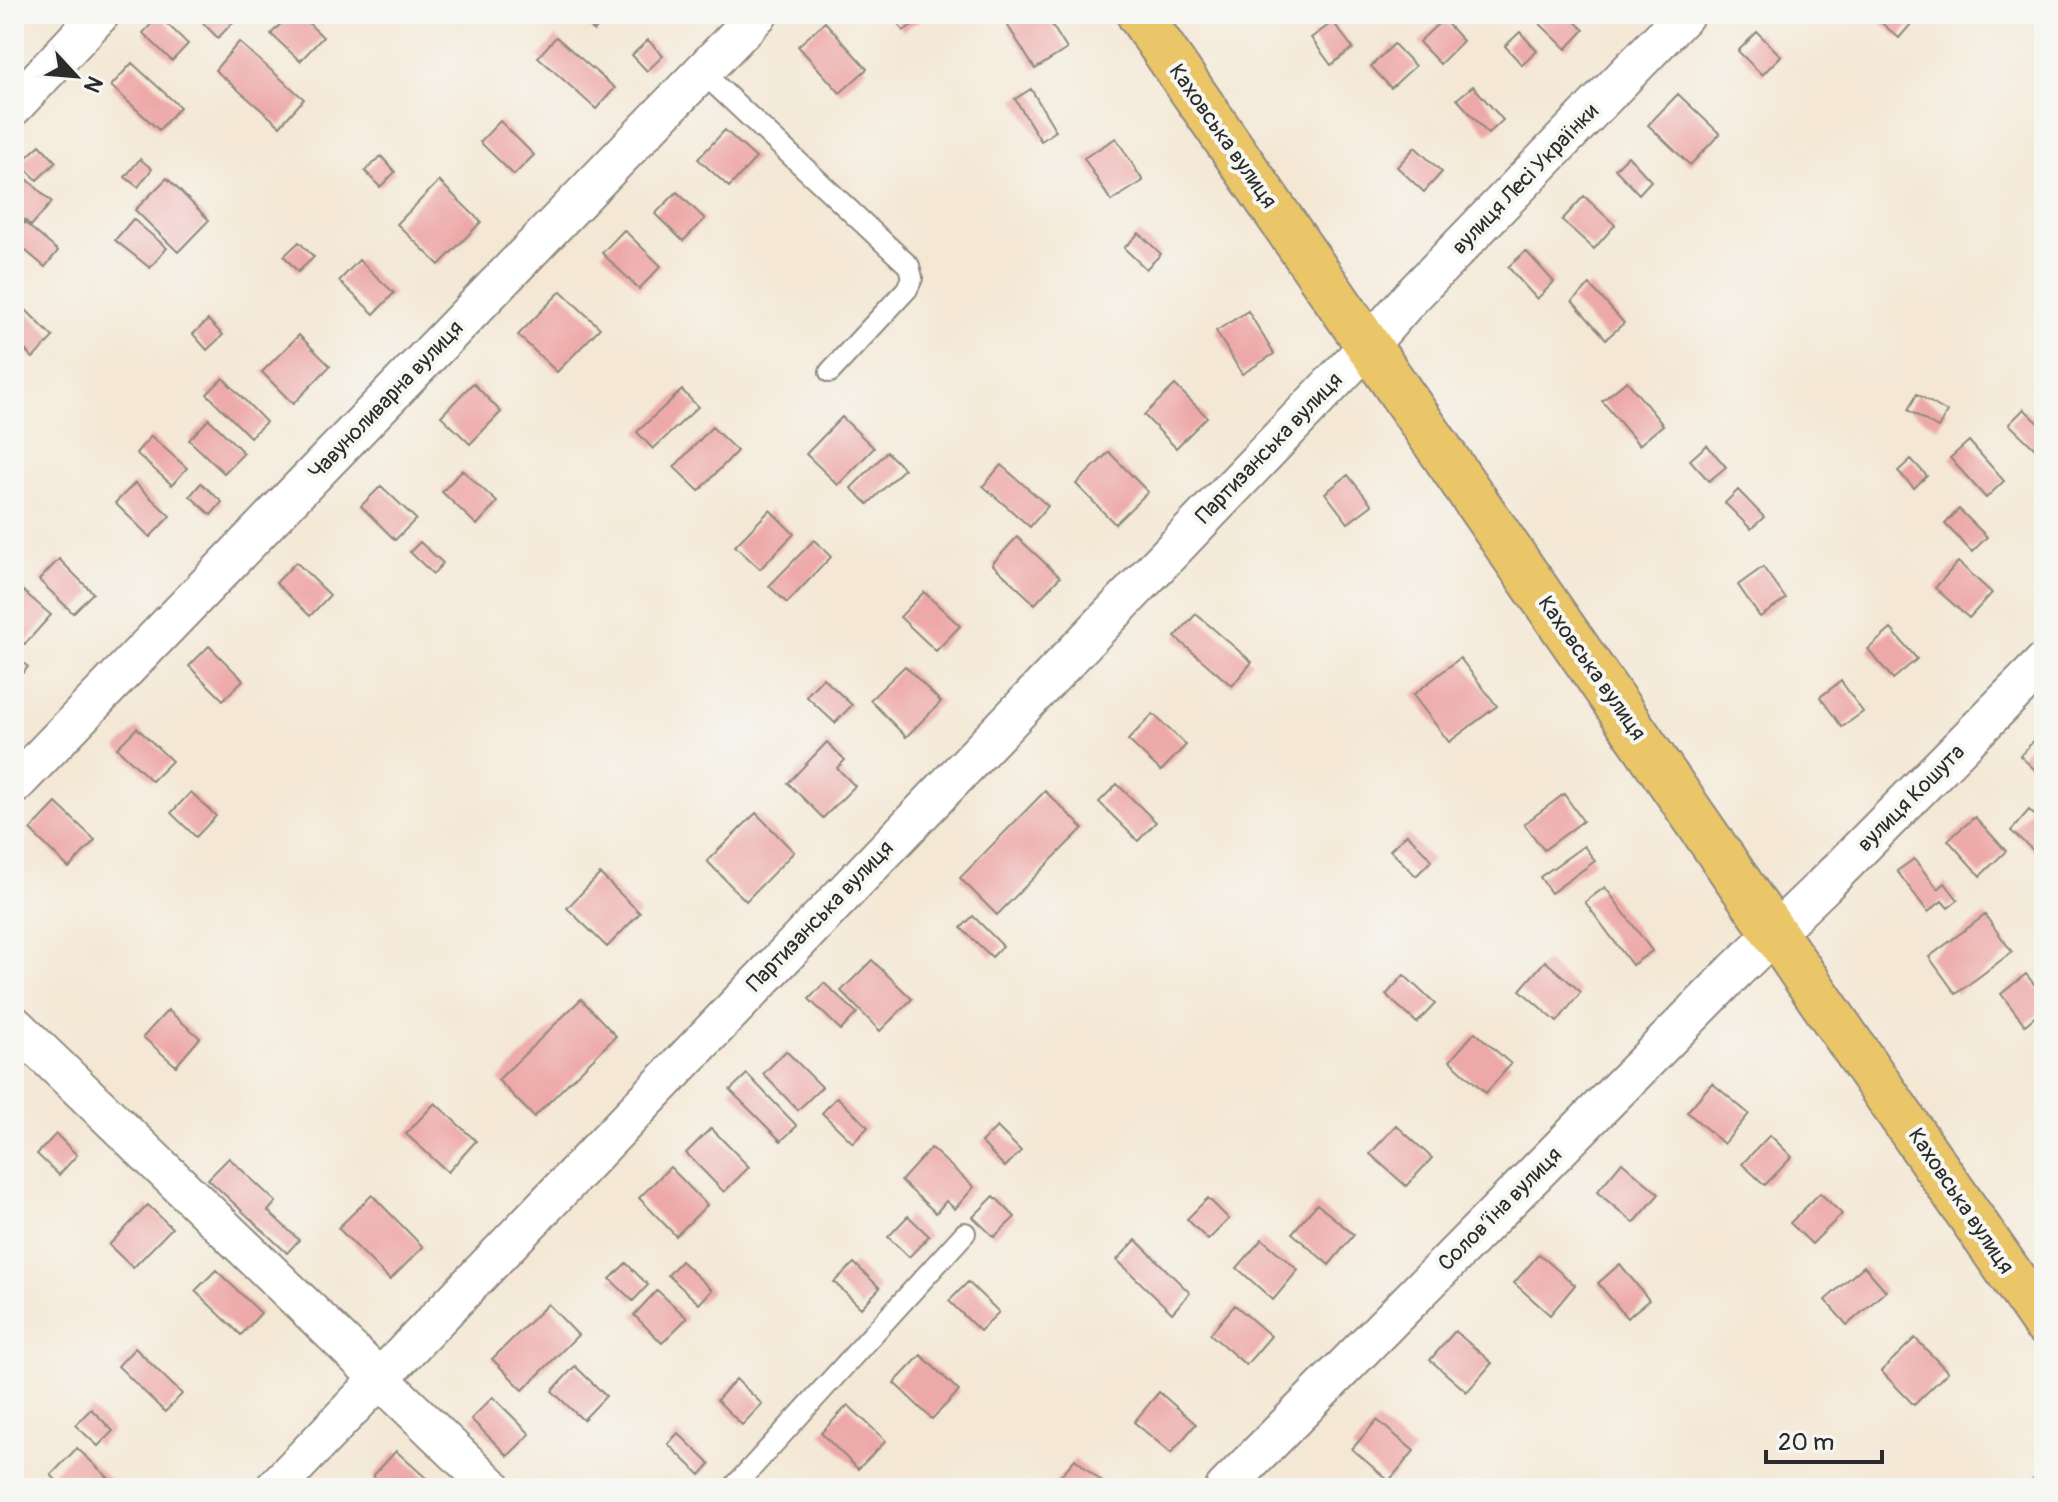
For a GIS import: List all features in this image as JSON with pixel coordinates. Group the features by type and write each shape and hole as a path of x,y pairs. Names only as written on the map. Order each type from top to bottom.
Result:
{"main road":[{"name":"Каховська вулиця","path":"1139,14 2044,1323"}],"street":[{"path":"14,106 100,14"},
{"name":"Чавуноливарна вулиця","path":"14,785 758,14"},
{"name":"вулиця Лесі Українки","path":"1368,346 1410,298 1685,14"},
{"name":"Партизанська вулиця","path":"275,1488 1368,346"},
{"name":"вулиця Кошута","path":"1775,930 1823,886 2044,662"},
{"name":"Соловʼїна вулиця","path":"1225,1488 1775,930"},
{"path":"14,1025 493,1488"}],"lane":[{"path":"702,72 909,266 912,278 907,289 830,372"},
{"path":"733,1488 965,1233"}],"building":[{"path":"194,14 235,14 238,17 218,38"},
{"path":"290,14 299,14 323,37 300,61 271,34"},
{"path":"581,14 608,14 610,16 594,31"},
{"path":"892,14 929,14 903,31"},
{"path":"1028,14 1045,14 1067,49 1035,69 1008,26"},
{"path":"1533,14 1567,14 1584,30 1566,49"},
{"path":"1883,14 1899,14 1911,24 1899,38 1878,20"},
{"path":"159,16 188,44 172,61 143,33"},
{"path":"1443,19 1463,41 1440,64 1419,42"},
{"path":"825,22 867,69 840,93 798,46"},
{"path":"1333,22 1353,48 1331,65 1311,38"},
{"path":"1520,32 1537,51 1522,65 1505,46"},
{"path":"1757,32 1781,56 1762,75 1738,51"},
{"path":"556,37 615,88 596,109 538,57"},
{"path":"648,40 663,56 647,71 632,55"},
{"path":"239,42 304,99 280,126 215,70"},
{"path":"1394,44 1415,66 1391,88 1371,66"},
{"path":"132,63 180,107 159,130 111,86"},
{"path":"1473,86 1503,120 1488,134 1457,99"},
{"path":"1031,89 1056,131 1041,141 1015,99"},
{"path":"1678,94 1720,134 1690,165 1648,125"},
{"path":"500,121 534,155 514,175 480,142"},
{"path":"725,130 756,158 729,187 698,159"},
{"path":"1116,138 1143,181 1111,201 1084,158"},
{"path":"40,145 56,162 37,180 20,163"},
{"path":"1415,147 1442,172 1424,192 1397,167"},
{"path":"381,156 395,172 380,187 365,171"},
{"path":"1628,156 1651,181 1639,194 1615,169"},
{"path":"140,159 152,169 138,187 125,177"},
{"path":"16,169 52,202 31,226 14,210"},
{"path":"167,178 209,220 178,252 135,210"},
{"path":"439,181 481,222 439,265 397,224"},
{"path":"677,192 705,219 683,241 655,214"},
{"path":"1584,196 1615,225 1594,249 1562,220"},
{"path":"133,219 167,248 150,268 115,240"},
{"path":"24,222 58,251 45,267 14,241 14,235"},
{"path":"624,230 661,266 639,289 602,253"},
{"path":"1139,233 1161,254 1146,269 1124,248"},
{"path":"299,242 314,257 298,272 284,256"},
{"path":"1526,251 1554,282 1537,299 1508,267"},
{"path":"359,260 394,293 374,314 339,281"},
{"path":"1590,285 1624,323 1606,339 1572,301"},
{"path":"561,291 600,328 557,372 518,335"},
{"path":"20,304 53,337 33,358 14,339 14,310"},
{"path":"1248,311 1274,354 1242,374 1216,331"},
{"path":"208,320 223,335 207,350 193,334"},
{"path":"299,335 330,366 293,404 262,372"},
{"path":"223,378 266,422 250,437 207,394"},
{"path":"1627,381 1663,425 1639,445 1602,401"},
{"path":"473,383 501,412 470,444 441,416"},
{"path":"1175,385 1207,417 1176,448 1144,415"},
{"path":"682,390 698,407 653,449 637,432"},
{"path":"1917,394 1947,412 1938,428 1908,410"},
{"path":"2024,409 2044,428 2044,441 2036,450 2009,424"},
{"path":"842,417 874,448 838,485 806,454"},
{"path":"209,419 244,453 224,473 189,440"},
{"path":"712,427 737,451 699,491 674,467"},
{"path":"151,436 187,468 172,485 136,453"},
{"path":"1969,441 2004,481 1986,498 1950,458"},
{"path":"1707,445 1726,467 1709,481 1690,460"},
{"path":"887,452 904,469 868,504 851,488"},
{"path":"1109,452 1148,492 1115,524 1076,484"},
{"path":"1911,459 1927,476 1914,488 1898,471"},
{"path":"1001,465 1048,506 1030,527 983,486"},
{"path":"462,470 497,502 477,525 442,492"},
{"path":"1348,475 1372,505 1348,523 1325,493"},
{"path":"135,483 170,516 150,537 115,503"},
{"path":"201,483 222,502 211,515 190,496"},
{"path":"381,486 416,519 395,540 361,506"},
{"path":"1738,490 1764,517 1751,529 1725,503"},
{"path":"1959,509 1987,537 1972,552 1945,524"},
{"path":"770,510 794,534 760,569 735,546"},
{"path":"1017,537 1060,577 1035,604 992,564"},
{"path":"814,540 831,557 787,603 769,586"},
{"path":"420,542 443,563 433,574 410,552"},
{"path":"59,559 93,593 73,613 39,580"},
{"path":"296,562 330,595 310,616 276,583"},
{"path":"1958,562 1992,593 1969,618 1935,588"},
{"path":"1763,567 1786,599 1760,617 1738,585"},
{"path":"14,583 51,615 25,644 14,635"},
{"path":"924,592 960,626 936,651 900,617"},
{"path":"1196,614 1252,662 1232,686 1175,637"},
{"path":"1891,629 1917,659 1893,679 1868,649"},
{"path":"209,646 243,680 223,700 189,666"},
{"path":"14,653 28,667 14,682"},
{"path":"1460,658 1497,706 1449,742 1413,695"},
{"path":"905,666 941,702 906,737 870,700"},
{"path":"823,678 852,705 835,723 806,696"},
{"path":"1841,681 1863,712 1842,727 1820,697"},
{"path":"1153,714 1186,745 1161,771 1128,740"},
{"path":"137,728 172,761 152,781 117,748"},
{"path":"2038,736 2044,742 2044,778 2020,756"},
{"path":"827,742 845,760 837,768 855,786 823,818 788,783"},
{"path":"1117,784 1156,822 1138,841 1099,802"},
{"path":"1045,791 1083,828 997,915 960,878"},
{"path":"191,792 216,816 196,837 171,813"},
{"path":"1564,794 1583,821 1544,850 1524,824"},
{"path":"56,803 95,840 69,868 30,830"},
{"path":"2029,810 2044,824 2042,858 2011,831"},
{"path":"756,813 794,852 746,901 707,861"},
{"path":"1975,817 2006,851 1980,876 1948,840"},
{"path":"1407,834 1432,860 1416,876 1390,850"},
{"path":"1584,846 1595,861 1551,893 1540,877"},
{"path":"1914,859 1938,889 1945,883 1958,900 1948,908 1942,901 1928,912 1897,871"},
{"path":"600,874 640,913 607,947 567,908"},
{"path":"1605,887 1652,951 1632,965 1585,902"},
{"path":"1985,915 2012,952 1956,994 1929,957"},
{"path":"973,916 1003,946 992,957 961,928"},
{"path":"872,960 912,999 880,1031 841,991"},
{"path":"1545,961 1581,992 1557,1022 1520,990"},
{"path":"2026,974 2044,997 2044,1009 2025,1025 2001,994"},
{"path":"1404,975 1435,1004 1417,1023 1386,995"},
{"path":"824,983 857,1013 841,1030 809,999"},
{"path":"581,999 616,1036 534,1117 498,1080"},
{"path":"168,1010 200,1038 176,1066 143,1037"},
{"path":"1475,1032 1511,1064 1486,1093 1450,1061"},
{"path":"786,1051 822,1087 798,1110 763,1074"},
{"path":"747,1074 797,1126 781,1141 730,1090"},
{"path":"1712,1083 1749,1114 1724,1144 1687,1112"},
{"path":"837,1097 868,1127 853,1143 822,1113"},
{"path":"435,1103 476,1141 448,1172 406,1134"},
{"path":"1396,1125 1432,1158 1406,1186 1370,1154"},
{"path":"997,1127 1021,1151 1005,1167 981,1142"},
{"path":"711,1128 749,1167 724,1192 686,1153"},
{"path":"56,1134 77,1155 59,1175 37,1154"},
{"path":"1770,1135 1792,1157 1765,1185 1742,1164"},
{"path":"931,1148 974,1187 955,1209 946,1201 936,1213 901,1181"},
{"path":"229,1158 276,1202 268,1211 299,1240 287,1253 208,1179"},
{"path":"1622,1162 1659,1194 1634,1223 1597,1192"},
{"path":"670,1167 707,1205 676,1236 639,1198"},
{"path":"1820,1193 1842,1214 1812,1244 1790,1223"},
{"path":"372,1195 423,1247 390,1280 338,1228"},
{"path":"994,1196 1015,1217 994,1237 973,1217"},
{"path":"1208,1198 1229,1219 1208,1240 1187,1219"},
{"path":"1317,1204 1354,1235 1329,1265 1292,1233"},
{"path":"148,1205 172,1228 133,1268 109,1245"},
{"path":"908,1216 929,1236 909,1257 888,1237"},
{"path":"1262,1239 1298,1270 1273,1300 1237,1268"},
{"path":"1136,1240 1190,1293 1172,1313 1117,1260"},
{"path":"1539,1254 1575,1285 1550,1315 1514,1283"},
{"path":"681,1261 712,1290 699,1304 668,1275"},
{"path":"626,1263 648,1285 633,1301 610,1279"},
{"path":"854,1263 880,1288 861,1308 834,1282"},
{"path":"1620,1264 1649,1300 1627,1318 1598,1283"},
{"path":"1864,1266 1886,1291 1847,1325 1825,1300"},
{"path":"216,1270 261,1313 241,1335 195,1291"},
{"path":"968,1282 999,1312 980,1331 949,1301"},
{"path":"657,1290 687,1318 662,1343 634,1315"},
{"path":"548,1304 578,1335 523,1390 492,1359"},
{"path":"1235,1305 1271,1336 1246,1365 1210,1334"},
{"path":"1455,1331 1492,1363 1467,1392 1430,1360"},
{"path":"1915,1338 1948,1372 1914,1405 1881,1371"},
{"path":"135,1348 182,1394 165,1412 118,1366"},
{"path":"921,1355 959,1391 932,1419 894,1383"},
{"path":"575,1366 606,1396 583,1420 552,1391"},
{"path":"736,1379 762,1404 742,1425 717,1400"},
{"path":"1159,1392 1196,1424 1171,1453 1134,1422"},
{"path":"493,1397 530,1434 508,1456 471,1419"},
{"path":"848,1405 886,1441 858,1469 821,1433"},
{"path":"91,1409 113,1431 98,1446 75,1425"},
{"path":"1377,1420 1414,1451 1389,1481 1352,1449"},
{"path":"678,1433 710,1464 700,1475 668,1444"},
{"path":"77,1448 119,1488 64,1488 51,1475"},
{"path":"396,1451 437,1488 386,1488 373,1476"},
{"path":"1075,1459 1109,1488 1050,1488"},
{"path":"2040,1472 2044,1475 2044,1488 2025,1488"}]}
